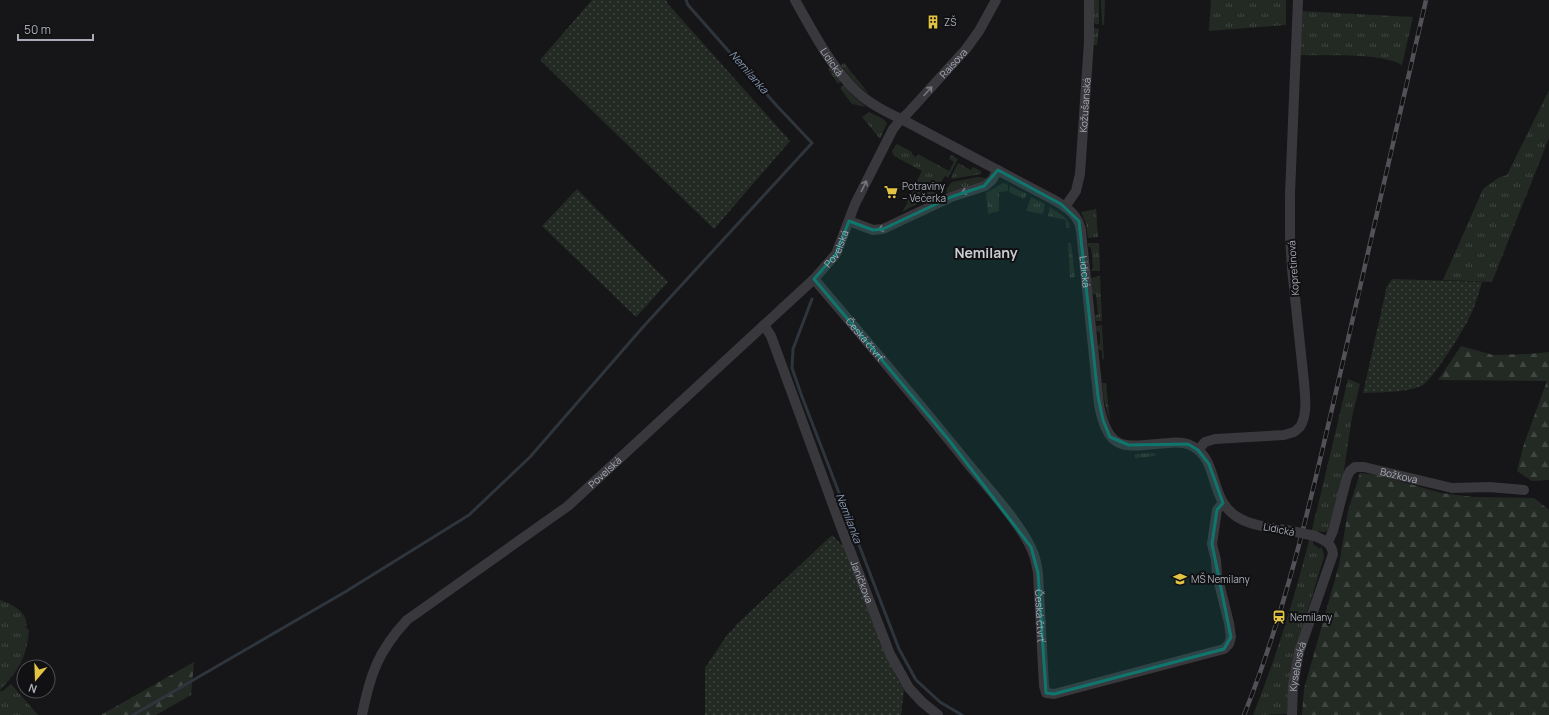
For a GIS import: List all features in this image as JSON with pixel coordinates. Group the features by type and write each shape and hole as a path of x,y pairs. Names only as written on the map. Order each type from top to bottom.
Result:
{"street":[{"name":"Lidická","path":"795,0 824,49 850,85 872,104 1066,207 1076,216 1080,226 1098,396 1107,433 1115,441 1125,445 1180,442 1190,444 1198,450 1210,466 1223,503 1233,514 1246,521 1315,536 1328,542"},
{"name":"Raisova","path":"901,119 966,49 996,0"},
{"name":"Kožušanská","path":"1066,207 1076,191 1080,174 1089,41 1089,0"},
{"name":"Kopretinová","path":"1198,450 1205,442 1215,439 1288,434 1298,429 1303,419 1305,406 1304,382 1292,269 1290,230 1290,194 1298,0"},
{"name":"Povelská","path":"362,715 376,662 386,645 407,620 568,506 814,279 836,254 864,185 893,129 901,119"},
{"name":"Povelská","path":"849,221 873,230 883,229 951,197 985,186 998,170"},
{"name":"Česká čtvrť","path":"814,279 898,377 962,456 1021,530 1031,547 1038,573 1044,686 1046,693 1054,694 1224,649 1229,644 1231,637 1229,623 1217,575 1216,560 1212,544 1216,510 1223,503"},
{"name":"Janíčkova","path":"764,325 771,336 841,527 890,654 909,688 922,702 938,715"},
{"name":"Božkova","path":"1328,542 1333,531 1347,477 1350,471 1355,468 1372,468 1452,488 1489,487 1524,490"},
{"name":"Kyselovská","path":"1292,715 1293,686 1299,652 1332,557 1332,549 1328,542"}],"highlighted area":[{"path":"998,170 1061,204 1079,221 1098,396 1103,420 1110,437 1129,445 1188,444 1198,450 1209,464 1223,503 1217,510 1212,544 1231,637 1224,649 1054,694 1046,693 1038,573 1031,547 948,439 814,279 836,254 849,221 873,230 883,229 951,197 984,186"}],"green space":[{"path":"592,0 666,0 790,141 714,229 540,60"},
{"path":"1094,0 1099,0 1099,24 1095,24 1094,21"},
{"path":"1101,0 1105,0 1104,25 1102,25"},
{"path":"1211,0 1286,0 1286,25 1209,31"},
{"path":"1300,11 1413,17 1402,65 1392,61 1367,56 1300,55"},
{"path":"1094,28 1099,29 1097,45 1092,45"},
{"path":"844,63 869,94 857,85 847,73 841,65"},
{"path":"830,67 841,81 838,84 828,69"},
{"path":"844,85 854,97 866,107 852,104 840,88"},
{"path":"1549,90 1549,138 1492,282 1443,280 1483,189 1498,178 1507,175"},
{"path":"869,112 883,119 887,123 880,139 862,117"},
{"path":"897,144 912,152 912,154 916,157 918,154 949,171 954,162 949,159 951,155 958,159 948,178 945,176 941,182 945,186 942,190 902,212 908,202 906,201 922,171 894,156 892,151"},
{"path":"958,163 971,170 973,167 981,171 981,174 952,179 951,178"},
{"path":"978,177 986,178 983,183 946,193 947,188 952,182"},
{"path":"1003,183 1008,185 1008,191 999,192 999,211 988,214 986,193"},
{"path":"1010,186 1027,194 1024,199 1009,192"},
{"path":"577,189 668,282 636,317 542,226"},
{"path":"1031,197 1045,204 1043,214 1026,211"},
{"path":"1050,207 1060,213 1068,221 1070,228 1066,228 1066,220 1048,216"},
{"path":"1096,209 1098,237 1088,238 1086,224 1081,212"},
{"path":"1068,243 1071,243 1075,277 1070,278"},
{"path":"1088,243 1099,243 1100,271 1091,271 1093,267 1091,248 1088,246"},
{"path":"1100,276 1102,321 1096,321 1095,316 1098,314 1096,295 1092,293 1091,278"},
{"path":"1392,279 1482,282 1467,323 1455,343 1426,382 1421,386 1407,390 1363,393 1387,286"},
{"path":"1102,325 1104,360 1102,358 1102,351 1098,349 1100,343 1100,333 1096,330 1096,326"},
{"path":"1461,346 1493,355 1549,352 1549,480 1532,481 1517,471 1524,444 1547,381 1438,380"},
{"path":"1348,379 1360,384 1352,417 1343,477 1328,531 1316,531 1313,544 1320,549 1322,547 1324,557 1293,659 1289,680 1287,714 1253,715 1283,633 1307,549"},
{"path":"1102,383 1106,383 1110,422 1104,400"},
{"path":"1154,453 1156,456 1135,458 1135,454"},
{"path":"1360,473 1379,475 1441,493 1473,497 1534,498 1549,510 1549,715 1302,715 1304,689 1339,565 1348,511"},
{"path":"832,535 847,550 896,676 904,690 901,715 705,715 705,668 727,635"},
{"path":"0,600 15,607 23,614 27,623 26,628 29,630 24,656 22,659 16,659 16,671 0,690"},
{"path":"194,662 191,695 156,715 101,715"},
{"path":"11,684 16,690 16,699 24,699 38,715 0,715 0,691 3,691"}],"waterway":[{"path":"133,715 345,592 469,515 530,457 643,327 812,143 777,106 688,5 686,0"},
{"name":"Nemilanka","path":"812,299 793,349 792,368 801,394 899,649 916,680 940,702 962,715"}],"railway":[{"path":"1244,715 1273,634 1308,509 1426,0"}],"place":[{"name":"ZŠ","path":"933,22"},
{"name":"Potraviny – Večerka","path":"891,192"},
{"name":"MŠ Nemilany","path":"1180,579"},
{"name":"Nemilany","path":"1279,617"}],"district":[{"name":"Nemilany","path":"986,253"}]}
